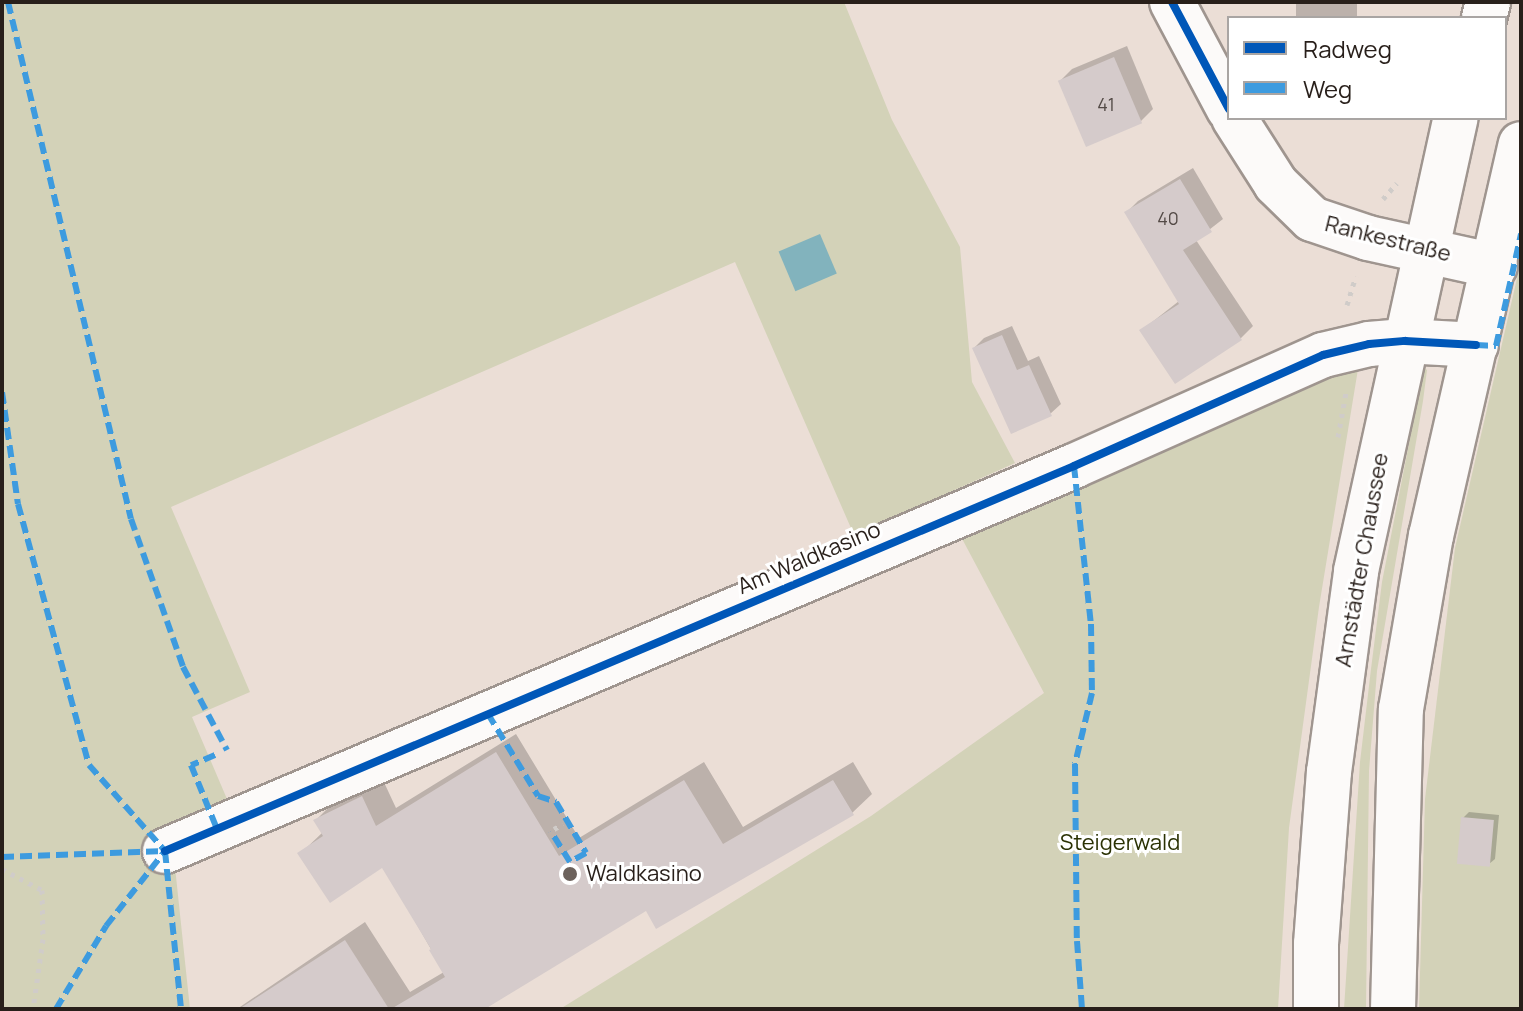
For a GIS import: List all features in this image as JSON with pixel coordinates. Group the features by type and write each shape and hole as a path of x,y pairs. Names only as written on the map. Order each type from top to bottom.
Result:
{"street":[{"path":"1172,2 1227,105"},
{"name":"Rankestraße","path":"1235,120 1276,184 1312,219 1368,238 1495,266"},
{"name":"Arnstädter Chaussee","path":"1316,1009 1316,944 1329,772 1356,571 1456,120"},
{"path":"1393,1009 1401,709 1431,536 1521,144"},
{"name":"Am Waldkasino","path":"165,851 1074,466 1323,355 1369,344 1405,341 1476,345"}],"path":[{"path":"554,829 563,824"},
{"path":"2,869 42,890 43,939 33,1009"}],"green space":[{"path":"2,2 844,2 892,120 960,247 972,382 1015,463 854,535 735,262 171,507 250,692 192,717 230,806 171,829 190,1009 2,1009"},
{"path":"1521,261 1521,1009 1419,1009 1425,799 1455,548"},
{"name":"Steigerwald","path":"1359,363 1319,607 1289,828 1278,1009 560,1009 871,816 1044,693 959,533"},
{"path":"1424,367 1427,370 1423,401 1377,671 1369,771 1366,1009 1344,1009 1360,762 1371,669 1382,582"}],"water":[{"path":"820,234 837,274 795,291 779,252"}],"building":[{"path":"1114,57 1142,123 1086,147 1058,81"},
{"path":"1180,179 1212,232 1183,250 1242,340 1175,384 1139,330 1179,304 1124,212"},
{"path":"1002,335 1017,370 1029,365 1052,416 1011,434 972,348"},
{"name":"Waldkasino","path":"496,752 559,856 684,780 723,844 833,780 854,815 656,929 646,911 485,1009 391,1009 445,977 431,949 382,868 330,903 297,853 323,836 313,820 362,796 376,826"},
{"path":"1461,817 1494,820 1490,867 1457,864"},
{"path":"345,940 389,1009 239,1009 305,966"}],"marked path":[{"path":"8,2 131,519 183,667 227,750"},
{"path":"1476,345 1496,346 1521,234"},
{"path":"2,392 18,504 89,765 165,851 181,1009"},
{"path":"1074,466 1091,624 1092,693 1075,764 1077,941 1082,1009"},
{"path":"488,714 538,796 556,802 586,853 570,862 551,831"},
{"path":"215,755 191,765 217,829"},
{"path":"2,857 165,851"},
{"path":"56,1009 106,926 165,851"}],"cycle path":[{"path":"1172,2 1227,105"},
{"path":"165,851 1074,466 1323,355 1369,344 1405,341 1476,345"}],"place":[{"name":"Waldkasino","path":"570,874"}]}
